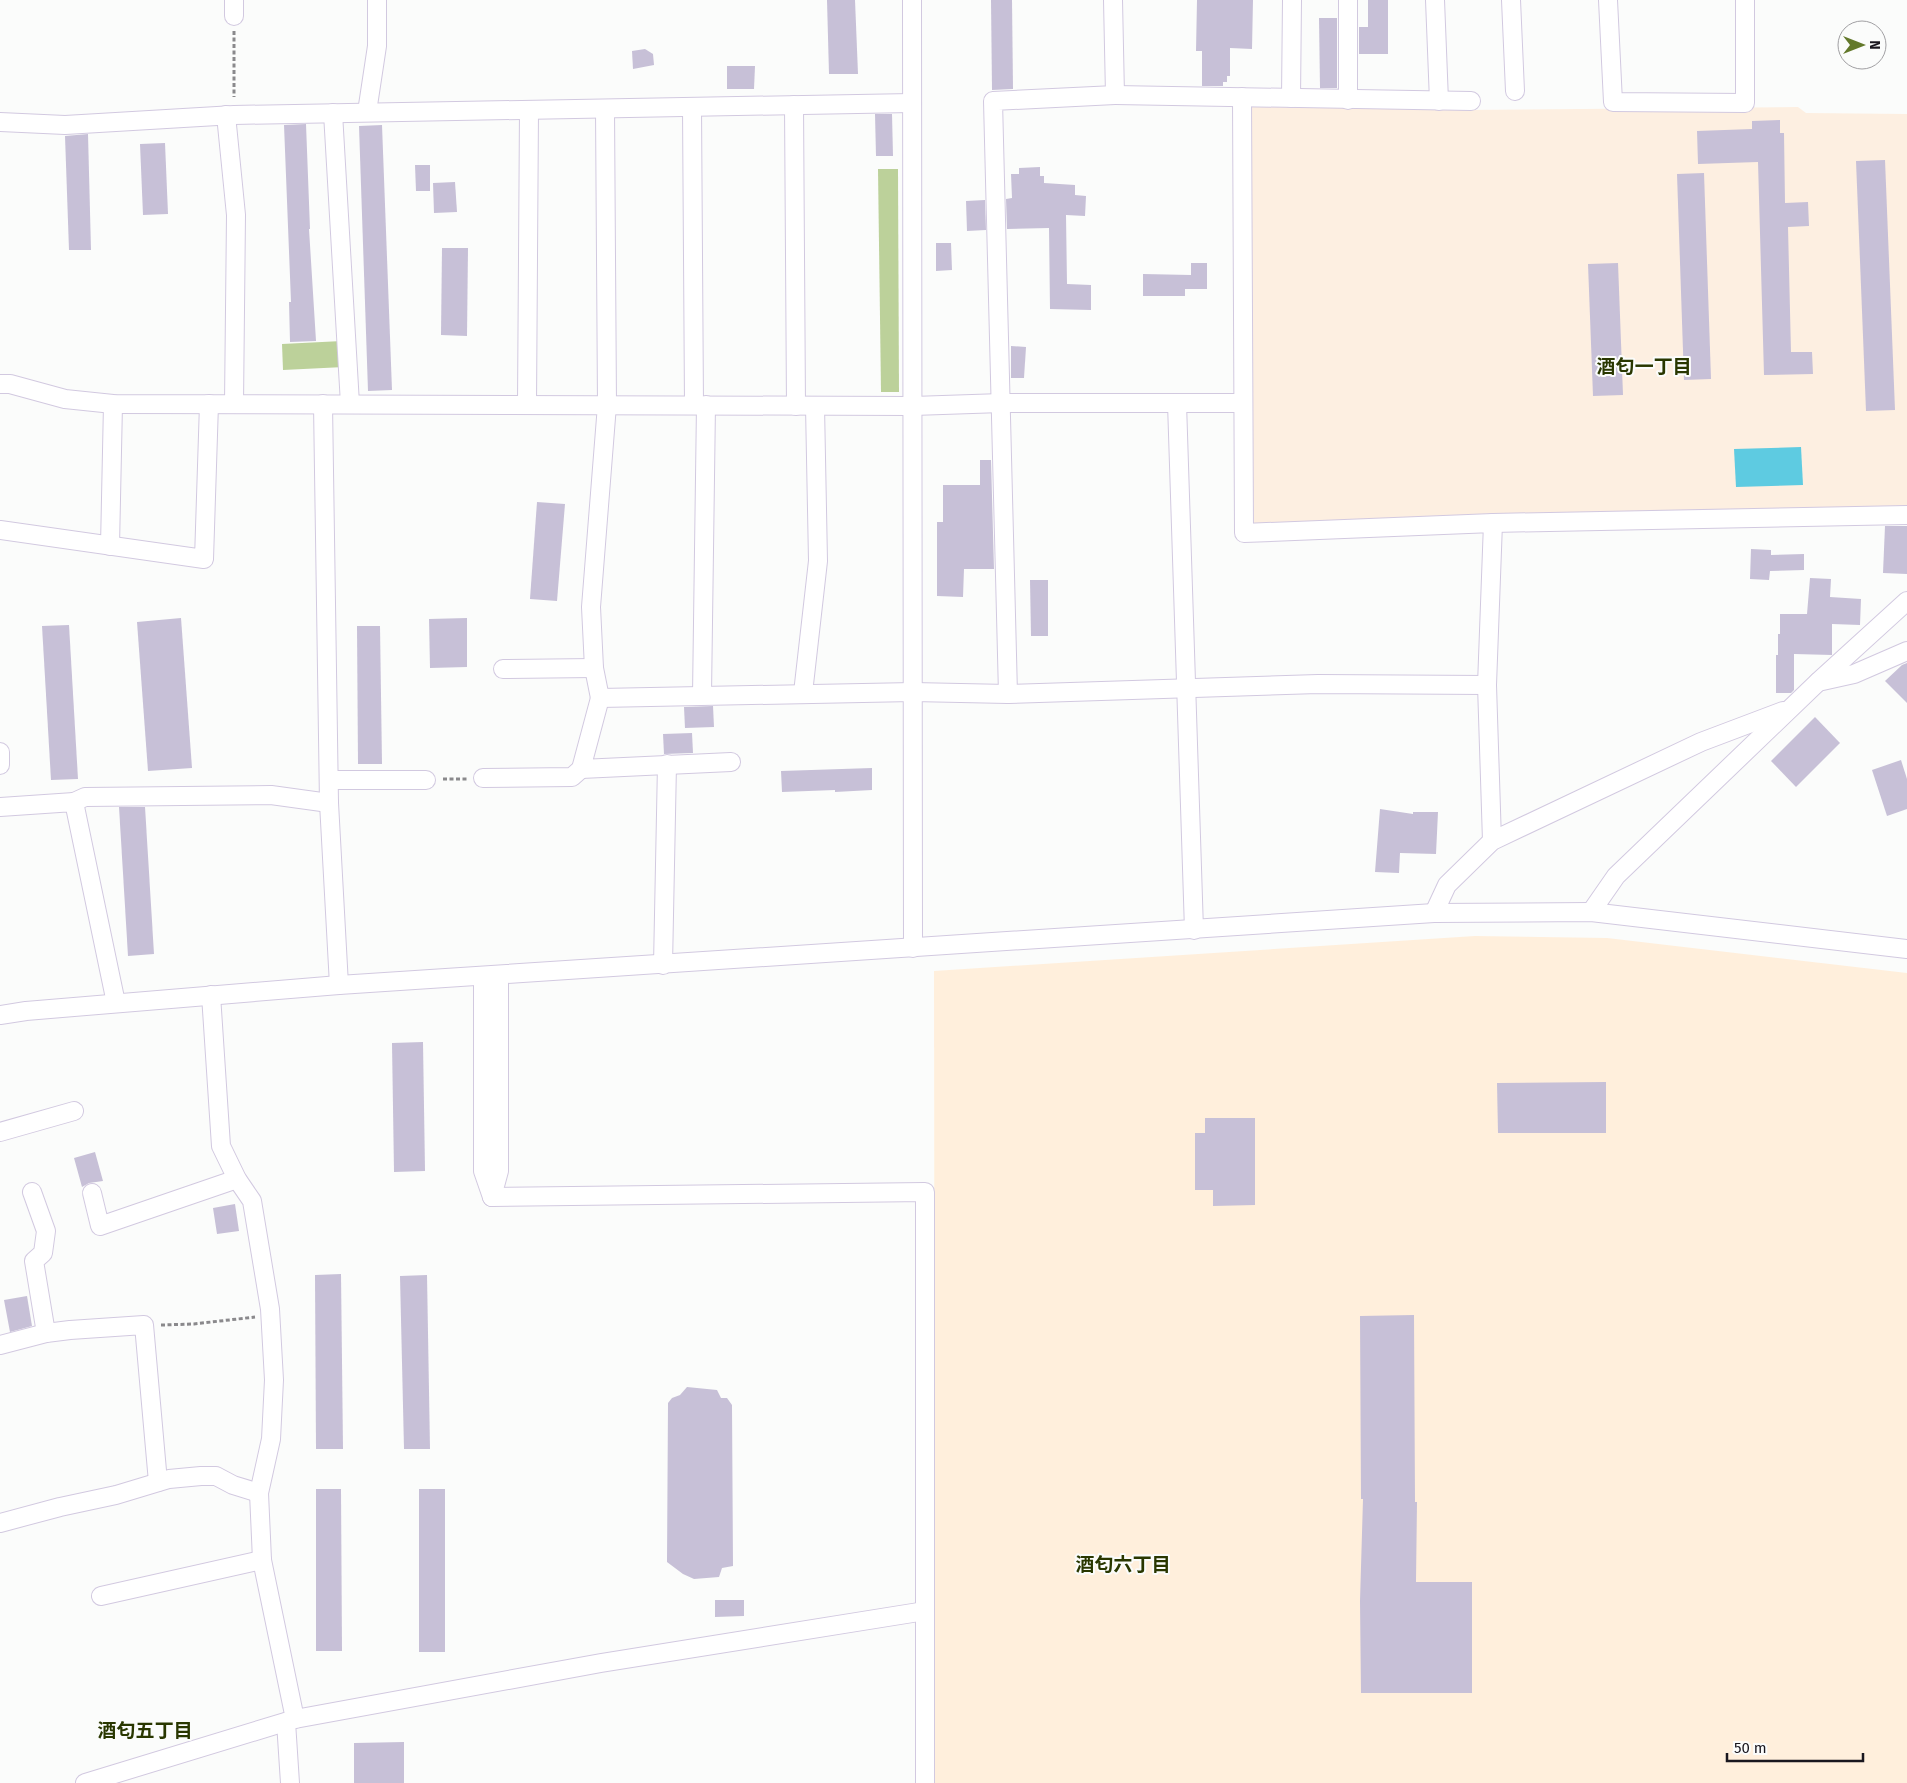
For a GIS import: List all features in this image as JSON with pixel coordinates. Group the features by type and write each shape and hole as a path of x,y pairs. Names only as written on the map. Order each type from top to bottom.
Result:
{"street":[{"path":"367,112 377,46 377,0"},
{"path":"912,0 913,948"},
{"path":"1113,0 1115,95"},
{"path":"1291,98 1292,0"},
{"path":"1348,0 1348,100"},
{"path":"1435,0 1439,101"},
{"path":"1511,0 1515,91"},
{"path":"1608,0 1613,102 1745,103 1745,0"},
{"path":"1008,694 993,101 1115,95 1471,101"},
{"path":"1242,97 1244,533 1493,523 1907,515"},
{"path":"0,122 65,125 230,115 912,103"},
{"path":"794,105 796,406"},
{"path":"692,107 700,405 702,695"},
{"path":"582,769 600,698 594,668 591,607 607,405 605,108"},
{"path":"527,405 529,110"},
{"path":"333,113 350,404"},
{"path":"230,115 236,215 234,404"},
{"path":"0,384 10,384 65,399 112,404 913,406 1002,403 1243,403"},
{"path":"1177,403 1194,930"},
{"path":"110,546 112,404"},
{"path":"0,530 204,559 209,404"},
{"path":"323,404 329,803 339,985"},
{"path":"803,693 818,561 816,406"},
{"path":"1492,841 1487,684 1493,523"},
{"path":"1590,912 1616,876 1790,708 1907,601"},
{"path":"1818,682 1854,674 1907,651"},
{"path":"503,669 594,668"},
{"path":"600,698 803,693 913,692 1008,694 1318,684 1487,684"},
{"path":"1434,913 1447,885 1492,841 1702,742 1790,708"},
{"path":"0,752 0,765"},
{"path":"483,778 572,777 582,769 731,762"},
{"path":"663,965 667,764"},
{"path":"329,780 426,780"},
{"path":"0,807 74,802 85,797 272,795 329,803"},
{"path":"74,802 116,1003"},
{"path":"0,1015 116,1003 339,985 1434,913 1590,912 1907,949"},
{"path":"491,976 484,1171 492,1197 925,1192 925,1783"},
{"path":"211,995 221,1146 237,1179 252,1201 270,1316 274,1380 271,1439 259,1493 262,1560 290,1721 290,1783"},
{"path":"0,1132 74,1111"},
{"path":"92,1193 100,1226 237,1179"},
{"path":"32,1192 46,1231 43,1253 34,1261 46,1333"},
{"path":"0,1345 46,1333 144,1325 158,1482"},
{"path":"0,1523 116,1495 158,1482 201,1476 216,1476 233,1485 259,1493"},
{"path":"101,1596 262,1560"},
{"path":"85,1783 290,1721 601,1663 925,1611"}],"path":[{"path":"230,115 234,8"},
{"path":"426,780 483,778"},
{"path":"144,1325 194,1324 270,1316"}],"shaded area":[{"path":"1249,103 1462,110 1798,107 1806,113 1907,114 1907,508 1254,530 1244,109"},
{"path":"1475,936 1607,938 1907,973 1907,1783 935,1783 934,971"}],"green space":[{"path":"878,169 898,169 899,392 881,392"},
{"path":"342,341 344,367 283,370 282,344"}],"water":[{"path":"1801,447 1803,485 1736,487 1734,449"}],"building":[{"path":"827,0 855,0 858,74 829,74"},
{"path":"991,0 1012,0 1013,89 992,90"},
{"path":"1197,0 1253,0 1252,49 1230,48 1230,76 1227,76 1227,82 1223,82 1223,86 1202,86 1202,51 1196,51"},
{"path":"1368,0 1388,0 1388,54 1359,54 1359,27 1368,27"},
{"path":"1319,18 1337,18 1337,88 1320,88"},
{"path":"645,49 653,54 654,65 633,69 632,51"},
{"path":"727,66 755,66 754,89 727,89"},
{"path":"875,114 892,114 893,156 876,156"},
{"path":"1780,120 1780,133 1784,133 1785,203 1808,202 1809,226 1788,227 1791,352 1812,352 1813,374 1764,375 1758,162 1698,164 1697,131 1752,129 1752,121"},
{"path":"306,124 309,229 316,341 290,342 289,302 291,302 284,125"},
{"path":"382,125 392,390 368,391 359,126"},
{"path":"88,134 91,250 69,250 65,136"},
{"path":"165,143 168,214 143,215 140,144"},
{"path":"1885,160 1895,410 1866,411 1856,161"},
{"path":"415,165 430,165 430,191 416,191"},
{"path":"1040,167 1040,176 1044,176 1044,183 1075,185 1075,195 1086,196 1085,216 1066,215 1067,284 1091,285 1091,310 1050,309 1049,228 1007,229 1006,199 1012,198 1011,174 1019,174 1019,168"},
{"path":"1704,173 1711,379 1684,380 1677,174"},
{"path":"455,182 457,212 434,213 433,183"},
{"path":"985,200 986,230 967,231 966,201"},
{"path":"936,243 951,243 952,270 936,271"},
{"path":"442,248 468,248 467,336 441,335"},
{"path":"1191,263 1207,263 1207,289 1185,289 1185,296 1143,296 1143,274 1191,275"},
{"path":"1618,263 1623,395 1593,396 1588,264"},
{"path":"1011,346 1026,347 1024,378 1011,378"},
{"path":"980,460 991,460 994,569 964,569 963,597 937,596 937,522 943,522 943,485 980,485"},
{"path":"537,502 565,504 557,601 530,599"},
{"path":"1885,526 1907,526 1907,574 1883,573"},
{"path":"1751,549 1771,550 1771,555 1804,554 1804,570 1770,571 1769,580 1750,579"},
{"path":"1810,578 1831,579 1830,597 1861,599 1860,625 1832,624 1832,655 1794,654 1794,690 1791,693 1776,693 1776,655 1778,655 1780,614 1807,614"},
{"path":"1030,580 1048,580 1048,636 1031,636"},
{"path":"181,618 192,768 148,771 137,622"},
{"path":"467,618 467,667 430,668 429,619"},
{"path":"69,625 78,779 51,780 42,626"},
{"path":"357,626 380,626 382,764 358,764"},
{"path":"1907,663 1907,703 1885,681 1902,665"},
{"path":"713,706 714,727 685,728 684,707"},
{"path":"1815,717 1840,743 1796,787 1771,761"},
{"path":"692,733 693,753 664,754 663,734"},
{"path":"1901,760 1907,779 1907,809 1887,816 1872,770"},
{"path":"872,768 872,790 782,792 781,771"},
{"path":"119,807 145,807 154,954 128,956"},
{"path":"1380,809 1413,814 1413,812 1438,812 1436,854 1400,853 1399,873 1375,872"},
{"path":"423,1042 425,1171 394,1172 392,1043"},
{"path":"1606,1082 1606,1133 1498,1133 1497,1083"},
{"path":"1205,1118 1255,1118 1255,1205 1213,1206 1213,1190 1195,1190 1195,1133 1205,1133"},
{"path":"95,1152 103,1181 89,1183 82,1187 74,1158"},
{"path":"235,1204 239,1231 217,1234 213,1208"},
{"path":"341,1274 343,1449 316,1449 315,1275"},
{"path":"427,1275 430,1449 404,1449 400,1276"},
{"path":"27,1296 32,1326 10,1332 4,1300"},
{"path":"1414,1315 1415,1502 1417,1502 1416,1582 1472,1582 1472,1693 1361,1693 1360,1601 1363,1499 1361,1499 1360,1316"},
{"path":"687,1387 717,1390 721,1398 727,1398 732,1405 733,1566 722,1568 719,1577 694,1579 683,1574 667,1562 668,1403 672,1398 680,1395"},
{"path":"316,1489 341,1489 342,1651 316,1651"},
{"path":"419,1489 445,1489 445,1652 419,1652"},
{"path":"715,1600 744,1600 744,1616 715,1617"},
{"path":"404,1742 404,1783 354,1783 354,1743"}],"district":[{"name":"酒匂一丁目","path":"1644,366"},
{"name":"酒匂六丁目","path":"1123,1564"},
{"name":"酒匂五丁目","path":"145,1730"}]}
